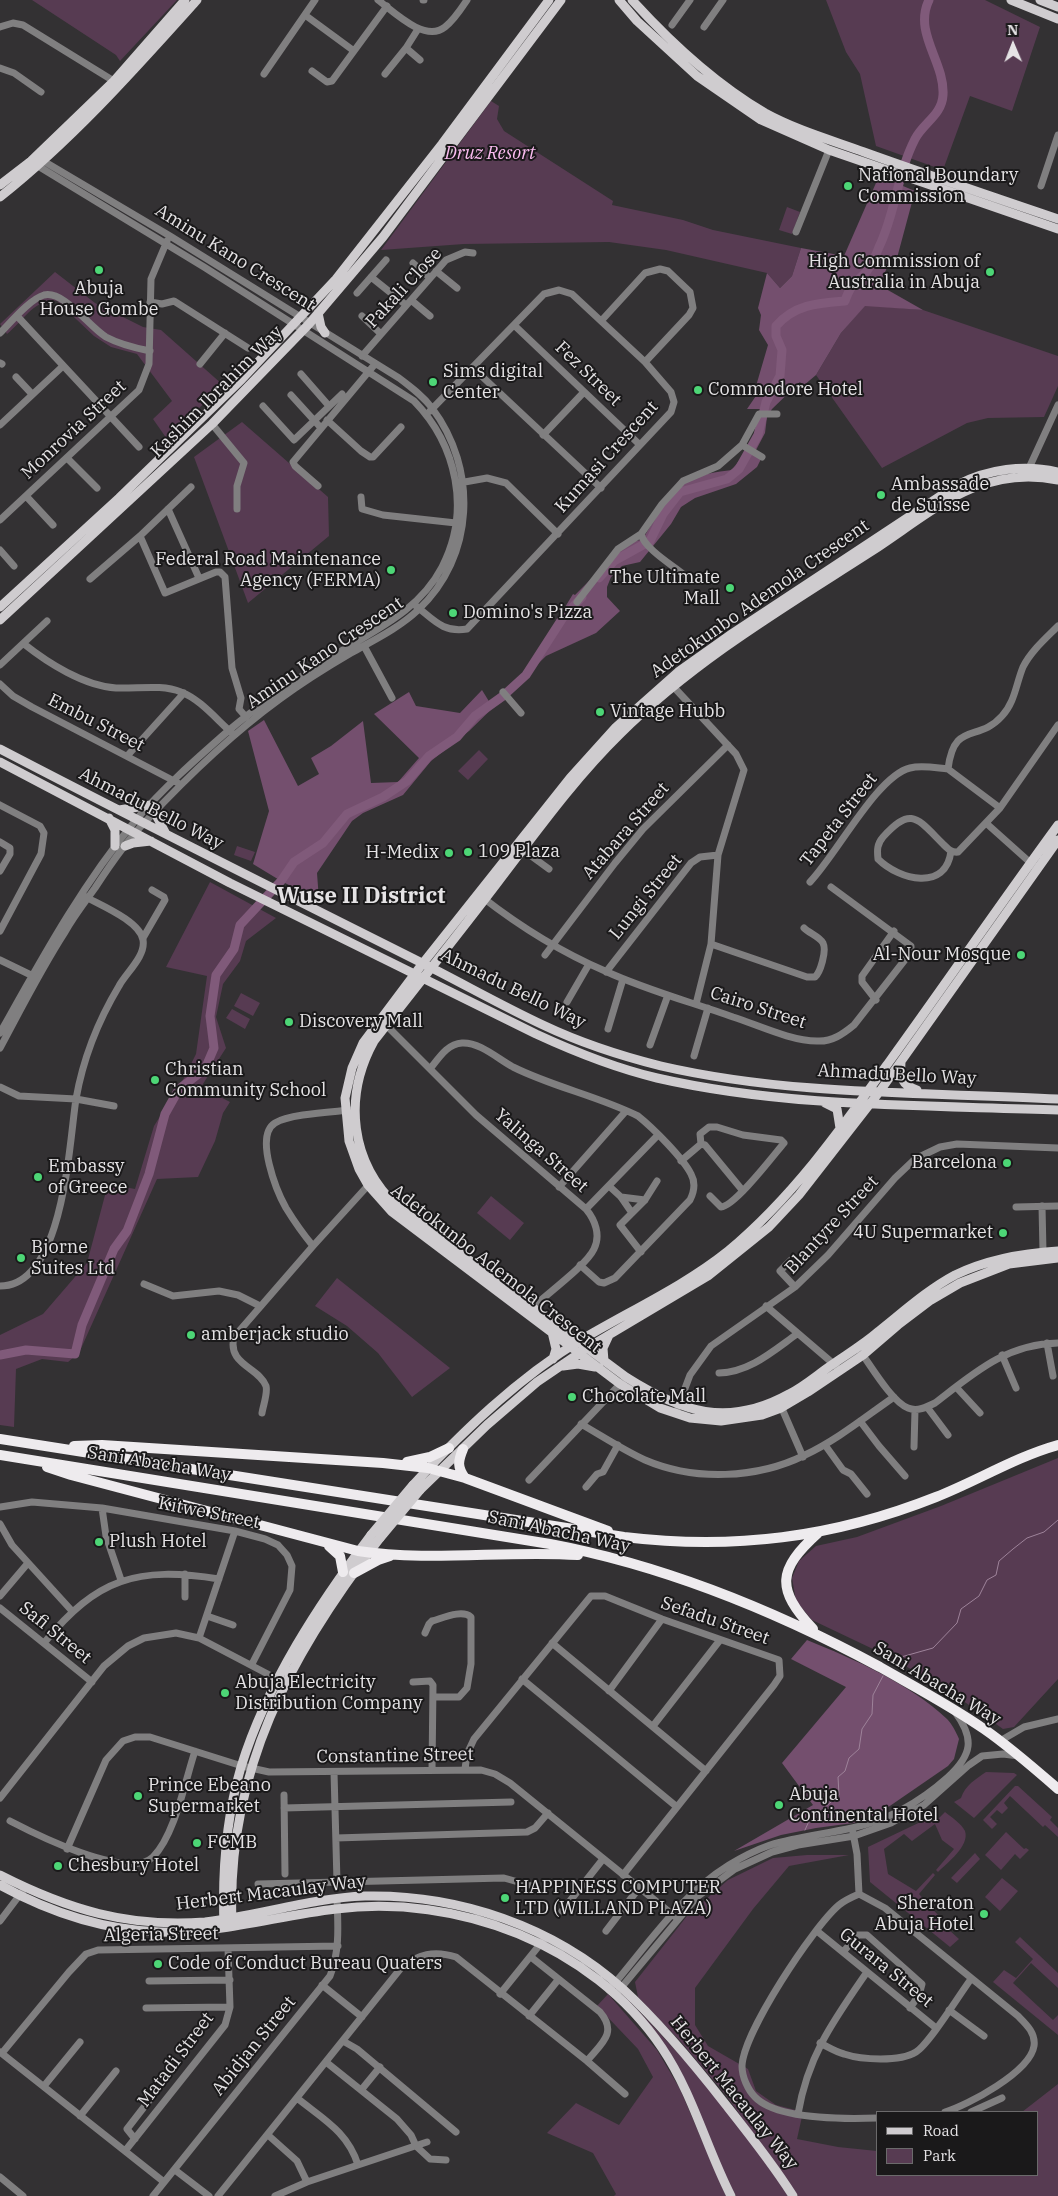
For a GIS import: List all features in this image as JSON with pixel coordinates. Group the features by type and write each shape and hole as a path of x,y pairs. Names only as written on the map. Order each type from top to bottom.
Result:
{"highway":[{"name":"Sani Abacha Way","path":"0,1439 624,1537 697,1544 744,1542 818,1533 898,1512 1017,1460 1058,1445"},
{"path":"50,1447 102,1445 393,1464 433,1470 465,1478 624,1537"},
{"path":"393,1464 417,1461 449,1448"},
{"path":"463,1449 458,1464 465,1478"},
{"name":"Sani Abacha Way","path":"0,1455 524,1539 611,1557 749,1603 831,1641 951,1708 1020,1756 1058,1789"},
{"path":"18,1457 71,1476 363,1552 392,1556 532,1553 611,1557"},
{"path":"817,1634 794,1608 786,1581 790,1564 795,1555 818,1533"},
{"path":"324,1543 340,1556 343,1572"},
{"path":"354,1573 378,1560 392,1556"}],"main road":[{"name":"Kashim Ibrahim Way","path":"0,607 118,498 242,379 336,279 372,236 548,0"},
{"name":"Kashim Ibrahim Way","path":"0,620 212,424 305,330 383,237 561,0"},
{"path":"619,0 666,49 697,76 761,120 828,150 892,167"},
{"path":"632,0 684,54 736,95 767,114 796,128 892,167 1058,229"},
{"path":"1011,0 1058,19"},
{"path":"1040,0 1058,7"},
{"path":"1,189 36,161 117,83 191,2"},
{"path":"910,174 1058,219"},
{"path":"318,313 321,327 325,333"},
{"name":"Adetokunbo Ademola Crescent","path":"384,1022 424,979 482,896 580,766 616,727 740,628 947,491 979,475 1029,468 1058,472"},
{"name":"Adetokunbo Ademola Crescent","path":"1058,480 1034,476 1006,478 983,483 952,497 670,683 602,752 523,850 423,963 384,1022 374,1042 362,1067 350,1110 370,1183 530,1310 564,1331 575,1344 579,1353 600,1364 623,1381 662,1399 677,1410 726,1412 780,1404 804,1386 861,1352 915,1312 960,1283 1009,1264 1058,1258"},
{"name":"Ahmadu Bello Way","path":"0,749 236,871 423,963 543,1025 600,1048 658,1065 702,1075 780,1086 1058,1099"},
{"name":"Ahmadu Bello Way","path":"0,762 230,883 424,979 536,1034 626,1070 702,1086 818,1100 1058,1110"},
{"path":"117,810 154,807 166,835"},
{"path":"109,818 120,846 153,842"},
{"path":"282,1681 354,1573 370,1534 433,1470 449,1448 494,1406 557,1363 579,1353 708,1276 769,1227 799,1195 902,1062 1034,866 1058,825"},
{"path":"433,1470 463,1449 557,1363 575,1344 674,1287 727,1251 761,1221 790,1191 840,1128 1034,866 1058,840"},
{"path":"902,1062 901,1076 904,1084 929,1093"},
{"path":"818,1100 836,1109 839,1113 840,1128"},
{"name":"Adetokunbo Ademola Crescent","path":"861,1352 928,1293 956,1275 972,1268 1004,1259 1058,1251"},
{"name":"Adetokunbo Ademola Crescent","path":"530,1310 552,1332 587,1348 600,1364"},
{"path":"564,1331 576,1335 592,1334"},
{"path":"552,1332 556,1344 557,1363"},
{"path":"557,1363 600,1364 603,1348 609,1335"},
{"path":"228,1924 234,1843 246,1768 268,1721 282,1681 343,1572 380,1538 416,1488"},
{"name":"Herbert Macaulay Way","path":"0,1875 58,1902 112,1917 186,1923 228,1924"},
{"name":"Herbert Macaulay Way","path":"0,1885 20,1896 77,1918 110,1926 158,1932 228,1924 337,1904 384,1906 451,1913 543,1940 589,1974 615,1989 680,2047 746,2130 793,2196"},
{"name":"Herbert Macaulay Way","path":"615,1989 650,2032 682,2080 730,2193"}],"street":[{"path":"264,74 315,0"},
{"path":"378,0 418,29 437,32 445,27 467,0"},
{"path":"672,25 690,0"},
{"path":"704,27 721,1"},
{"path":"312,71 327,82 332,81 386,6"},
{"path":"305,15 354,51"},
{"path":"0,27 13,23 23,25 117,83"},
{"path":"385,74 406,48 418,29"},
{"path":"406,48 420,60"},
{"path":"0,68 14,73 41,92"},
{"path":"1041,186 1058,135"},
{"path":"796,232 828,150"},
{"name":"Aminu Kano Crescent","path":"36,161 166,244 297,320"},
{"name":"Aminu Kano Crescent","path":"36,161 170,236 297,320 305,330 403,392 429,411"},
{"name":"Monrovia Street","path":"0,520 139,390 148,372 150,302 153,275 170,236"},
{"name":"Pakali Close","path":"362,356 446,260 454,255 465,252 473,253"},
{"path":"358,293 386,260"},
{"path":"413,263 430,278"},
{"path":"602,320 645,273 652,270 668,271 690,292 693,308 689,315 645,362"},
{"path":"436,271 457,288"},
{"path":"372,277 430,316"},
{"name":"Kumasi Crescent","path":"417,606 446,629 467,629 671,412 674,402 671,392 645,362 602,320 572,294 559,290 544,294 429,411"},
{"path":"0,332 38,298 44,295 53,295 60,298 93,328 105,336 150,351"},
{"path":"150,302 162,304 174,301 248,348"},
{"path":"362,316 381,334"},
{"path":"18,317 139,447"},
{"name":"Fez Street","path":"514,325 640,445"},
{"name":"Aminu Kano Crescent","path":"232,733 308,680 394,629 441,582 455,555 463,524 460,483 454,449 416,391 325,333 305,330"},
{"path":"200,364 225,333"},
{"path":"318,486 295,466 293,462 375,364"},
{"path":"0,425 63,366"},
{"path":"473,368 601,488"},
{"path":"301,374 329,406"},
{"path":"16,377 32,394"},
{"path":"543,435 584,392"},
{"path":"263,406 291,439 296,439 342,394"},
{"path":"291,395 321,428"},
{"path":"1029,468 1058,405"},
{"path":"577,602 618,549 642,537 662,504 683,481 718,466 742,445 758,414 776,414"},
{"path":"327,420 368,457 374,456 401,428"},
{"path":"212,424 244,464 237,486 237,509"},
{"path":"742,445 762,457"},
{"path":"67,458 97,488"},
{"path":"460,483 488,478 506,482 558,534"},
{"name":"Aminu Kano Crescent","path":"0,1033 65,931 84,896 140,821 232,733 246,717 312,670 417,606 442,567 448,553 456,523 460,483"},
{"path":"90,579 140,536 191,487"},
{"path":"26,496 53,525"},
{"path":"362,497 362,509 383,515 456,523"},
{"path":"168,509 199,578"},
{"path":"140,536 165,593 216,572 220,572 224,577 232,668 241,698 239,709 246,717"},
{"path":"642,537 652,549 683,574"},
{"path":"0,550 14,566"},
{"path":"0,665 46,621"},
{"path":"1000,808 948,769 950,757 956,741 963,736 995,723 1007,710 1015,696 1024,667 1030,655 1058,626"},
{"name":"Embu Street","path":"24,644 54,664 97,683 113,687 166,688 184,693 232,733"},
{"path":"364,646 392,698"},
{"path":"670,683 728,745 742,764 744,770 718,855 711,944 696,1004"},
{"name":"Embu Street","path":"0,684 13,696 32,707 128,755 178,783"},
{"path":"502,692 519,711"},
{"path":"128,755 184,693"},
{"path":"951,851 949,862 943,872 926,878 896,873 878,859 877,850 879,842 898,822 905,818 912,818 919,821 951,851 958,852 1000,808 1058,725"},
{"name":"Atabara Street","path":"545,955 552,942 643,829 728,745"},
{"name":"Tapeta Street","path":"810,882 823,868 879,790 892,777 911,768 948,769"},
{"path":"0,931 41,854 44,833 40,826 1,807"},
{"path":"986,823 1034,866"},
{"path":"0,842 10,848 10,854 0,871"},
{"path":"523,850 549,870"},
{"name":"Lungi Street","path":"606,972 691,864 700,857 718,855"},
{"name":"Cairo Street","path":"482,896 552,942 606,972 668,995 803,1040 818,1042 842,1035 854,1025 876,1000 911,952 911,946 894,932 831,887"},
{"path":"0,1286 9,1286 19,1282 28,1275 38,1262 46,1246 63,1195 76,1099 85,1060 92,1040 119,985 143,951 143,938 165,900 164,897 152,890"},
{"path":"84,896 135,925 143,938"},
{"path":"711,944 807,977 815,977 819,972 824,948 821,941 804,928"},
{"path":"876,1000 862,982 862,976 894,932"},
{"path":"0,960 34,977"},
{"path":"567,1002 589,964"},
{"name":"Aminu Kano Crescent","path":"0,1048 34,977"},
{"path":"608,1029 623,979"},
{"path":"650,1045 668,995"},
{"path":"694,1056 708,1008"},
{"name":"Yalinga Street","path":"384,1022 476,1115 586,1209 593,1218 596,1228 594,1248 580,1265 530,1310"},
{"path":"430,1068 452,1046 467,1043 478,1047 512,1066 543,1080 626,1110 647,1124 692,1175 694,1192 684,1208 615,1278 604,1283 599,1282 580,1265"},
{"path":"0,1087 19,1096 76,1099 114,1106"},
{"path":"313,1246 286,1207 277,1188 270,1166 265,1138 268,1129 274,1123 290,1117 350,1110"},
{"path":"559,1187 626,1110"},
{"path":"701,1144 700,1134 709,1127 717,1127 743,1135 783,1141 784,1143 743,1191 725,1207 722,1207 710,1196"},
{"path":"586,1209 658,1135"},
{"path":"681,1161 701,1144"},
{"path":"701,1144 705,1145 743,1191"},
{"name":"Blantyre Street","path":"677,1410 690,1376 702,1355 711,1346 795,1287 828,1254 906,1166 927,1152 957,1144 1058,1148"},
{"path":"641,1252 620,1227 621,1223 644,1200 658,1181"},
{"path":"262,1413 267,1388 234,1353 232,1344 238,1331 370,1183"},
{"path":"609,1186 621,1197 632,1212"},
{"path":"621,1197 644,1200"},
{"path":"1016,1206 1058,1206"},
{"path":"1042,1206 1043,1252"},
{"path":"791,1260 780,1271 795,1287"},
{"path":"144,1284 173,1296 219,1290 238,1295 260,1306"},
{"path":"766,1306 836,1367"},
{"path":"719,1372 733,1372 746,1368 797,1334"},
{"path":"861,1352 894,1397 908,1408 915,1410 927,1407 989,1362 1002,1355 1018,1349 1047,1343 1058,1343"},
{"path":"1047,1343 1053,1376"},
{"path":"1002,1355 1016,1388"},
{"path":"529,1480 623,1381"},
{"path":"956,1387 980,1413"},
{"path":"582,1424 645,1460 664,1466 728,1475 752,1472 803,1456 825,1445 894,1397"},
{"path":"780,1404 803,1456"},
{"path":"927,1407 948,1435"},
{"path":"914,1447 915,1410"},
{"path":"860,1421 878,1446 905,1476"},
{"path":"586,1487 597,1474 603,1472 618,1445"},
{"path":"825,1445 843,1470 852,1474 867,1494"},
{"name":"Kitwe Street","path":"0,1507 42,1502 102,1508 235,1531 266,1539 278,1545 288,1555 292,1566 290,1590 252,1664"},
{"path":"102,1508 106,1536 121,1580"},
{"path":"0,1524 12,1545 72,1611"},
{"path":"199,1638 235,1531"},
{"path":"0,1596 28,1563"},
{"path":"44,1643 72,1611 94,1594 121,1580 150,1575 185,1574 219,1579"},
{"path":"185,1574 185,1597"},
{"name":"Sefadu Street","path":"465,1769 467,1754 474,1739 591,1596 605,1596 662,1619 779,1660 780,1676 623,1874"},
{"name":"Safi Street","path":"1,1610 92,1682"},
{"path":"425,1633 432,1621 467,1613 471,1616 471,1664 467,1688 458,1697 433,1697"},
{"path":"207,1616 233,1625"},
{"path":"609,1691 662,1619"},
{"path":"0,1798 114,1656 144,1638 176,1633 199,1638 282,1681"},
{"path":"653,1726 720,1640"},
{"path":"552,1642 706,1770"},
{"path":"522,1679 677,1807"},
{"path":"413,1682 430,1681 433,1685 432,1770"},
{"path":"853,1832 913,1804 936,1788 963,1761 968,1748 967,1732 951,1708"},
{"path":"1000,1742 1024,1726 1058,1719"},
{"name":"Constantine Street","path":"67,1849 106,1760 122,1741 135,1737 150,1737 246,1768 285,1773 481,1770 495,1774 548,1813 675,1916"},
{"path":"10,1821 67,1849 119,1862 135,1864 149,1860 162,1846 169,1834 195,1751"},
{"path":"615,1989 675,1916 692,1892 716,1873 750,1853 799,1838 853,1832 891,1824 916,1811 982,1756 1003,1754 1020,1756"},
{"path":"334,1772 337,1882"},
{"path":"284,1795 285,1874"},
{"path":"284,1808 511,1802"},
{"path":"336,1838 527,1832 535,1828 548,1813"},
{"path":"853,1832 859,1894"},
{"path":"562,1911 603,1859"},
{"path":"258,1884 504,1878 529,1885"},
{"path":"0,1921 25,1888"},
{"path":"606,1931 639,1888"},
{"path":"859,1894 838,1906 793,1962 753,2036 742,2066 746,2082 755,2098 779,2110 832,2118 876,2118"},
{"path":"859,1894 885,1908 971,1978 1024,2022 1033,2036 1034,2045 1026,2061 1000,2084 969,2103 948,2111"},
{"name":"Abidjan Street","path":"153,2196 330,1976 338,1946 337,1904"},
{"name":"Gurara Street","path":"817,1932 936,2028"},
{"path":"843,1952 854,1937 863,1934 868,1935 922,1984 919,1995 910,2008"},
{"path":"500,1994 543,1940"},
{"name":"Algeria Street","path":"1,2052 86,1954 98,1950 338,1946"},
{"name":"Matadi Street","path":"125,2151 221,2031 230,2007 228,1949"},
{"path":"218,2196 401,1968 411,1960 433,1953 456,1957 500,1994 587,2061 625,2094"},
{"path":"531,1957 600,2012 609,2025 606,2037 587,2061"},
{"path":"798,2114 806,2077 820,2043 867,1972"},
{"path":"820,2043 853,2057 907,2057 918,2051 971,1978"},
{"path":"149,1981 230,1980"},
{"path":"530,2016 558,1980"},
{"path":"322,1986 362,2017"},
{"path":"146,2008 230,2007"},
{"path":"949,2010 984,2036"},
{"path":"343,2041 357,2049 380,2067 456,2132"},
{"path":"44,2086 80,2042"},
{"path":"1,2052 164,2182"},
{"path":"326,2062 362,2089 404,2127 416,2146 430,2159 446,2160"},
{"path":"362,2089 380,2067"},
{"path":"80,2116 116,2071"},
{"path":"135,2139 127,2129 151,2098"},
{"path":"297,2098 346,2138 354,2151 358,2165"},
{"path":"973,2111 1002,2098"},
{"path":"268,2135 297,2161 307,2182"},
{"path":"275,2196 307,2182 427,2142"},
{"path":"175,2170 208,2196"},
{"path":"0,2177 23,2196"}],"green space":[{"path":"32,0 177,0 120,61 116,55"},
{"path":"826,0 985,0 1040,27 1012,111 970,96 943,170 876,146 860,74 846,52"},
{"name":"Druz Resort","path":"491,101 499,106 497,119 504,131 613,201 612,205 683,220 713,230 801,248 792,276 780,288 767,273 666,250 609,242 464,244 381,250"},
{"path":"787,207 800,212 792,234 779,230"},
{"path":"55,272 95,303 143,327 161,330 223,385 167,439 153,419 172,401 137,354 111,347 94,336 57,301 42,303 7,334 0,324"},
{"path":"865,305 923,310 1058,356 1058,386 1044,417 988,418 967,423 882,468 816,375 841,333"},
{"path":"242,422 328,497 329,536 248,603 194,457"},
{"path":"479,750 488,759 468,780 458,771"},
{"path":"237,846 255,852 251,861 234,855"},
{"path":"210,882 276,918 246,941 240,961 223,984 216,1017 226,1048 201,1087 230,1102 223,1113 215,1141 198,1177 157,1179 79,1353 68,1362 42,1359 16,1369 14,1427 0,1425 0,1335 43,1314 87,1263 108,1184 135,1189 154,1126 184,1078 196,1054 207,976 166,967"},
{"path":"241,993 260,1003 253,1016 234,1006"},
{"path":"232,1009 250,1019 245,1029 226,1018"},
{"path":"491,1196 524,1223 510,1240 477,1213"},
{"path":"337,1278 450,1368 412,1397 378,1353 347,1326 315,1306"},
{"path":"1058,1458 1058,1679 1014,1727 1003,1729 959,1698 894,1659 812,1620 796,1601 792,1578 799,1561 816,1546 857,1537 941,1506"},
{"path":"986,1772 1014,1773 1017,1775 974,1818 954,1802 961,1798 965,1789 971,1783"},
{"path":"1015,1786 1018,1786 1052,1817 1050,1820 1058,1828 1058,1837 1045,1825 1043,1827 1010,1796 1004,1803 1008,1808 1002,1814 997,1810 990,1817 997,1824 992,1829 983,1820"},
{"path":"945,1812 961,1826 965,1831 966,1837 957,1854 938,1872 936,1870 954,1849 942,1840 935,1824 912,1841 904,1834 884,1849 888,1874 916,1891 933,1873 935,1875 919,1894 938,1915 936,1918 959,1939 950,1947 870,1882 868,1847 931,1817 939,1818"},
{"path":"1006,1832 1024,1849 1029,1850 1020,1859 1015,1854 1001,1870 985,1855"},
{"path":"975,1853 980,1859 957,1883 951,1878"},
{"path":"807,1855 849,1855 789,1866 753,1909 695,1988 695,2025 708,2046 748,2069 756,2091 776,2105 803,2112 797,2139 838,2147 876,2151 876,2176 1038,2176 1038,2111 1023,2111 1058,2084 1058,2196 798,2196 725,2094 681,2042 638,1997 635,1982 687,1916 728,1880 773,1858"},
{"path":"1002,1878 1018,1891 1000,1911 985,1897"},
{"path":"1020,1937 1058,1973 1058,1988 1031,1963 1013,1983 1053,2020 1058,2015 1058,2035 993,1982 1004,1970 1016,1978 1033,1959 1015,1942"},
{"path":"608,1994 657,2050 680,2089 726,2196 614,2196 616,2194 593,2153 547,2133 576,2103 619,2125 653,2077 638,2049 597,2006"},
{"path":"622,1997 626,1998 648,2021 712,2092 771,2169 788,2196 736,2196 724,2173 686,2083"}],"shaded area":[{"path":"879,176 915,191 897,258 892,257 879,285 923,310 865,306 841,333 816,375 803,386 800,382 772,409 767,417 765,433 756,450 762,457 757,467 736,484 695,498 681,507 671,524 640,562 622,566 611,577 607,587 607,597 620,611 596,633 546,656 469,731 431,761 403,795 363,813 352,821 317,873 319,900 281,881 253,864 269,811 248,731 264,720 298,786 319,774 311,758 331,746 363,721 371,783 398,782 419,758 374,714 409,692 416,706 460,713 482,690 490,703 525,673 573,594 575,595 620,550 632,541 642,540 674,492 687,481 697,477 732,470 748,449 757,434 761,418 761,409 747,409 760,390 756,386 768,345 759,330 761,315 758,308 767,273 780,288 792,276 801,248 844,256"},
{"path":"807,1640 844,1655 881,1674 932,1706 949,1721 959,1739 954,1759 948,1766 884,1810 861,1822 781,1835 734,1851 813,1805 782,1763 846,1687 791,1659"}],"waterway":[{"path":"599,578 614,561 650,541 663,514 680,492 727,479 739,469 758,435 766,402 780,376 782,350 776,336 776,326 791,313 799,309 817,304 845,301 852,286 871,265 885,234 909,152 918,133 936,113 942,102 942,83 925,24 925,12 929,0"},
{"path":"0,1355 26,1350 75,1354 82,1325 114,1249 127,1231 149,1174 165,1114 179,1089 205,1069 214,1048 210,1016 216,975 234,949 240,925 281,881 294,862 323,843 347,814 383,797 407,781 429,756 457,737 475,716 503,696 526,675 564,616 582,597"},
{"path":"894,1659 933,1648 957,1623 961,1609 979,1596 987,1580 996,1575 999,1561 1027,1538 1044,1532 1058,1520"},
{"path":"805,1830 809,1821 839,1795 838,1777 845,1771 849,1758 859,1749 862,1729 872,1714 873,1695 883,1676"}],"place":[{"name":"National Boundary Commission","path":"848,186"},
{"name":"Abuja House Gombe","path":"99,270"},
{"name":"High Commission of Australia in Abuja","path":"990,272"},
{"name":"Sims digital Center","path":"433,382"},
{"name":"Commodore Hotel","path":"698,390"},
{"name":"Ambassade de Suisse","path":"881,495"},
{"name":"Federal Road Maintenance Agency (FERMA)","path":"391,570"},
{"name":"The Ultimate Mall","path":"730,588"},
{"name":"Domino's Pizza","path":"453,613"},
{"name":"Vintage Hubb","path":"600,712"},
{"name":"109 Plaza","path":"468,852"},
{"name":"H-Medix","path":"449,853"},
{"name":"Al-Nour Mosque","path":"1021,955"},
{"name":"Discovery Mall","path":"289,1022"},
{"name":"Christian Community School","path":"155,1080"},
{"name":"Barcelona","path":"1007,1163"},
{"name":"Embassy of Greece","path":"38,1177"},
{"name":"4U Supermarket","path":"1003,1233"},
{"name":"Bjorne Suites Ltd","path":"21,1258"},
{"name":"amberjack studio","path":"191,1335"},
{"name":"Chocolate Mall","path":"572,1397"},
{"name":"Plush Hotel","path":"99,1542"},
{"name":"Abuja Electricity Distribution Company","path":"225,1693"},
{"name":"Prince Ebeano Supermarket","path":"138,1796"},
{"name":"Abuja Continental Hotel","path":"779,1805"},
{"name":"FCMB","path":"197,1843"},
{"name":"Chesbury Hotel","path":"58,1866"},
{"name":"HAPPINESS COMPUTER LTD (WILLAND PLAZA)","path":"505,1898"},
{"name":"Sheraton Abuja Hotel","path":"984,1914"},
{"name":"Code of Conduct Bureau Quaters","path":"158,1964"}],"district":[{"name":"Wuse II District","path":"361,897"}]}
